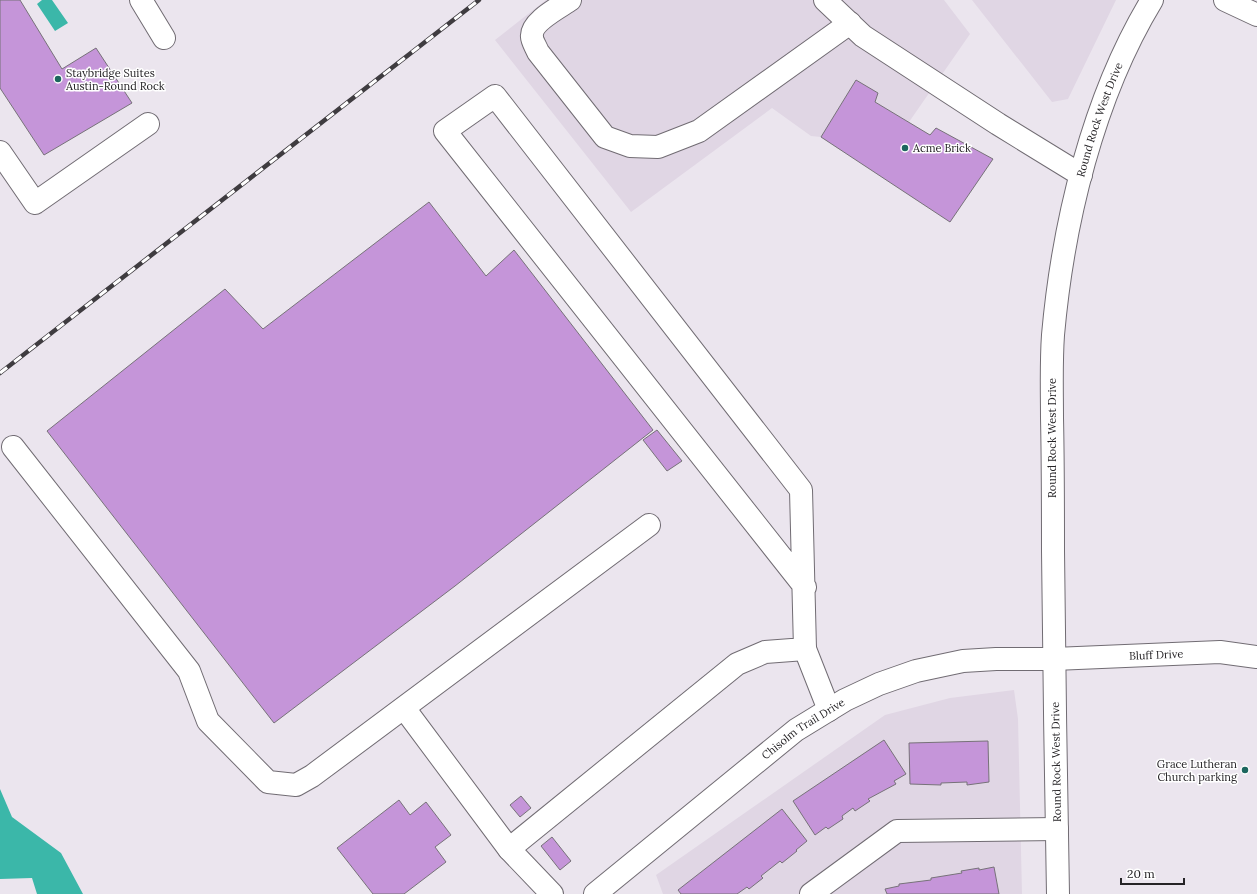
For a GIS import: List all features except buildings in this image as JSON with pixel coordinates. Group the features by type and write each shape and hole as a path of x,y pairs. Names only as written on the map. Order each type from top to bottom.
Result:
{"street":[{"path":"141,0 164,38"},
{"path":"570,0 541,19 533,29 532,37 538,52 605,137 630,146 658,147 699,131 850,23"},
{"path":"825,0 863,36 998,124 1081,175"},
{"name":"Round Rock West Drive","path":"1058,894 1054,659 1053,337 1062,264 1081,175 1097,121 1118,68 1142,16 1152,0"},
{"path":"1225,0 1257,15"},
{"path":"805,587 444,132 495,96 801,490 805,587 805,649 829,710"},
{"path":"0,152 35,204 148,124"},
{"path":"13,447 189,671 208,722 268,782 296,784 312,776 649,525"},
{"path":"509,849 737,664 766,652 805,649"},
{"name":"Bluff Drive","path":"1054,659 1220,652 1257,657"},
{"name":"Chisolm Trail Drive","path":"595,894 796,730 829,710 879,684 931,666 963,661 996,659 1054,659"},
{"path":"404,708 509,849 552,894"},
{"path":"811,894 898,831 1057,829"}],"shaded area":[{"path":"42,0 52,0 68,23 55,31 37,4"},
{"path":"546,0 944,0 970,34 909,122 875,102 856,80 821,137 811,136 772,108 631,212 495,40"},
{"path":"972,0 1116,0 1068,99 1052,102"},
{"path":"1014,690 1018,719 1022,894 663,894 656,875 885,715 950,698"},
{"path":"0,789 12,817 61,853 83,894 37,894 32,878 0,879"}],"railway":[{"path":"0,373 479,0"}],"place":[{"name":"Staybridge Suites Austin-Round Rock","path":"58,79"},
{"name":"Acme Brick","path":"905,148"},
{"name":"Grace Lutheran Church parking","path":"1245,770"}]}
